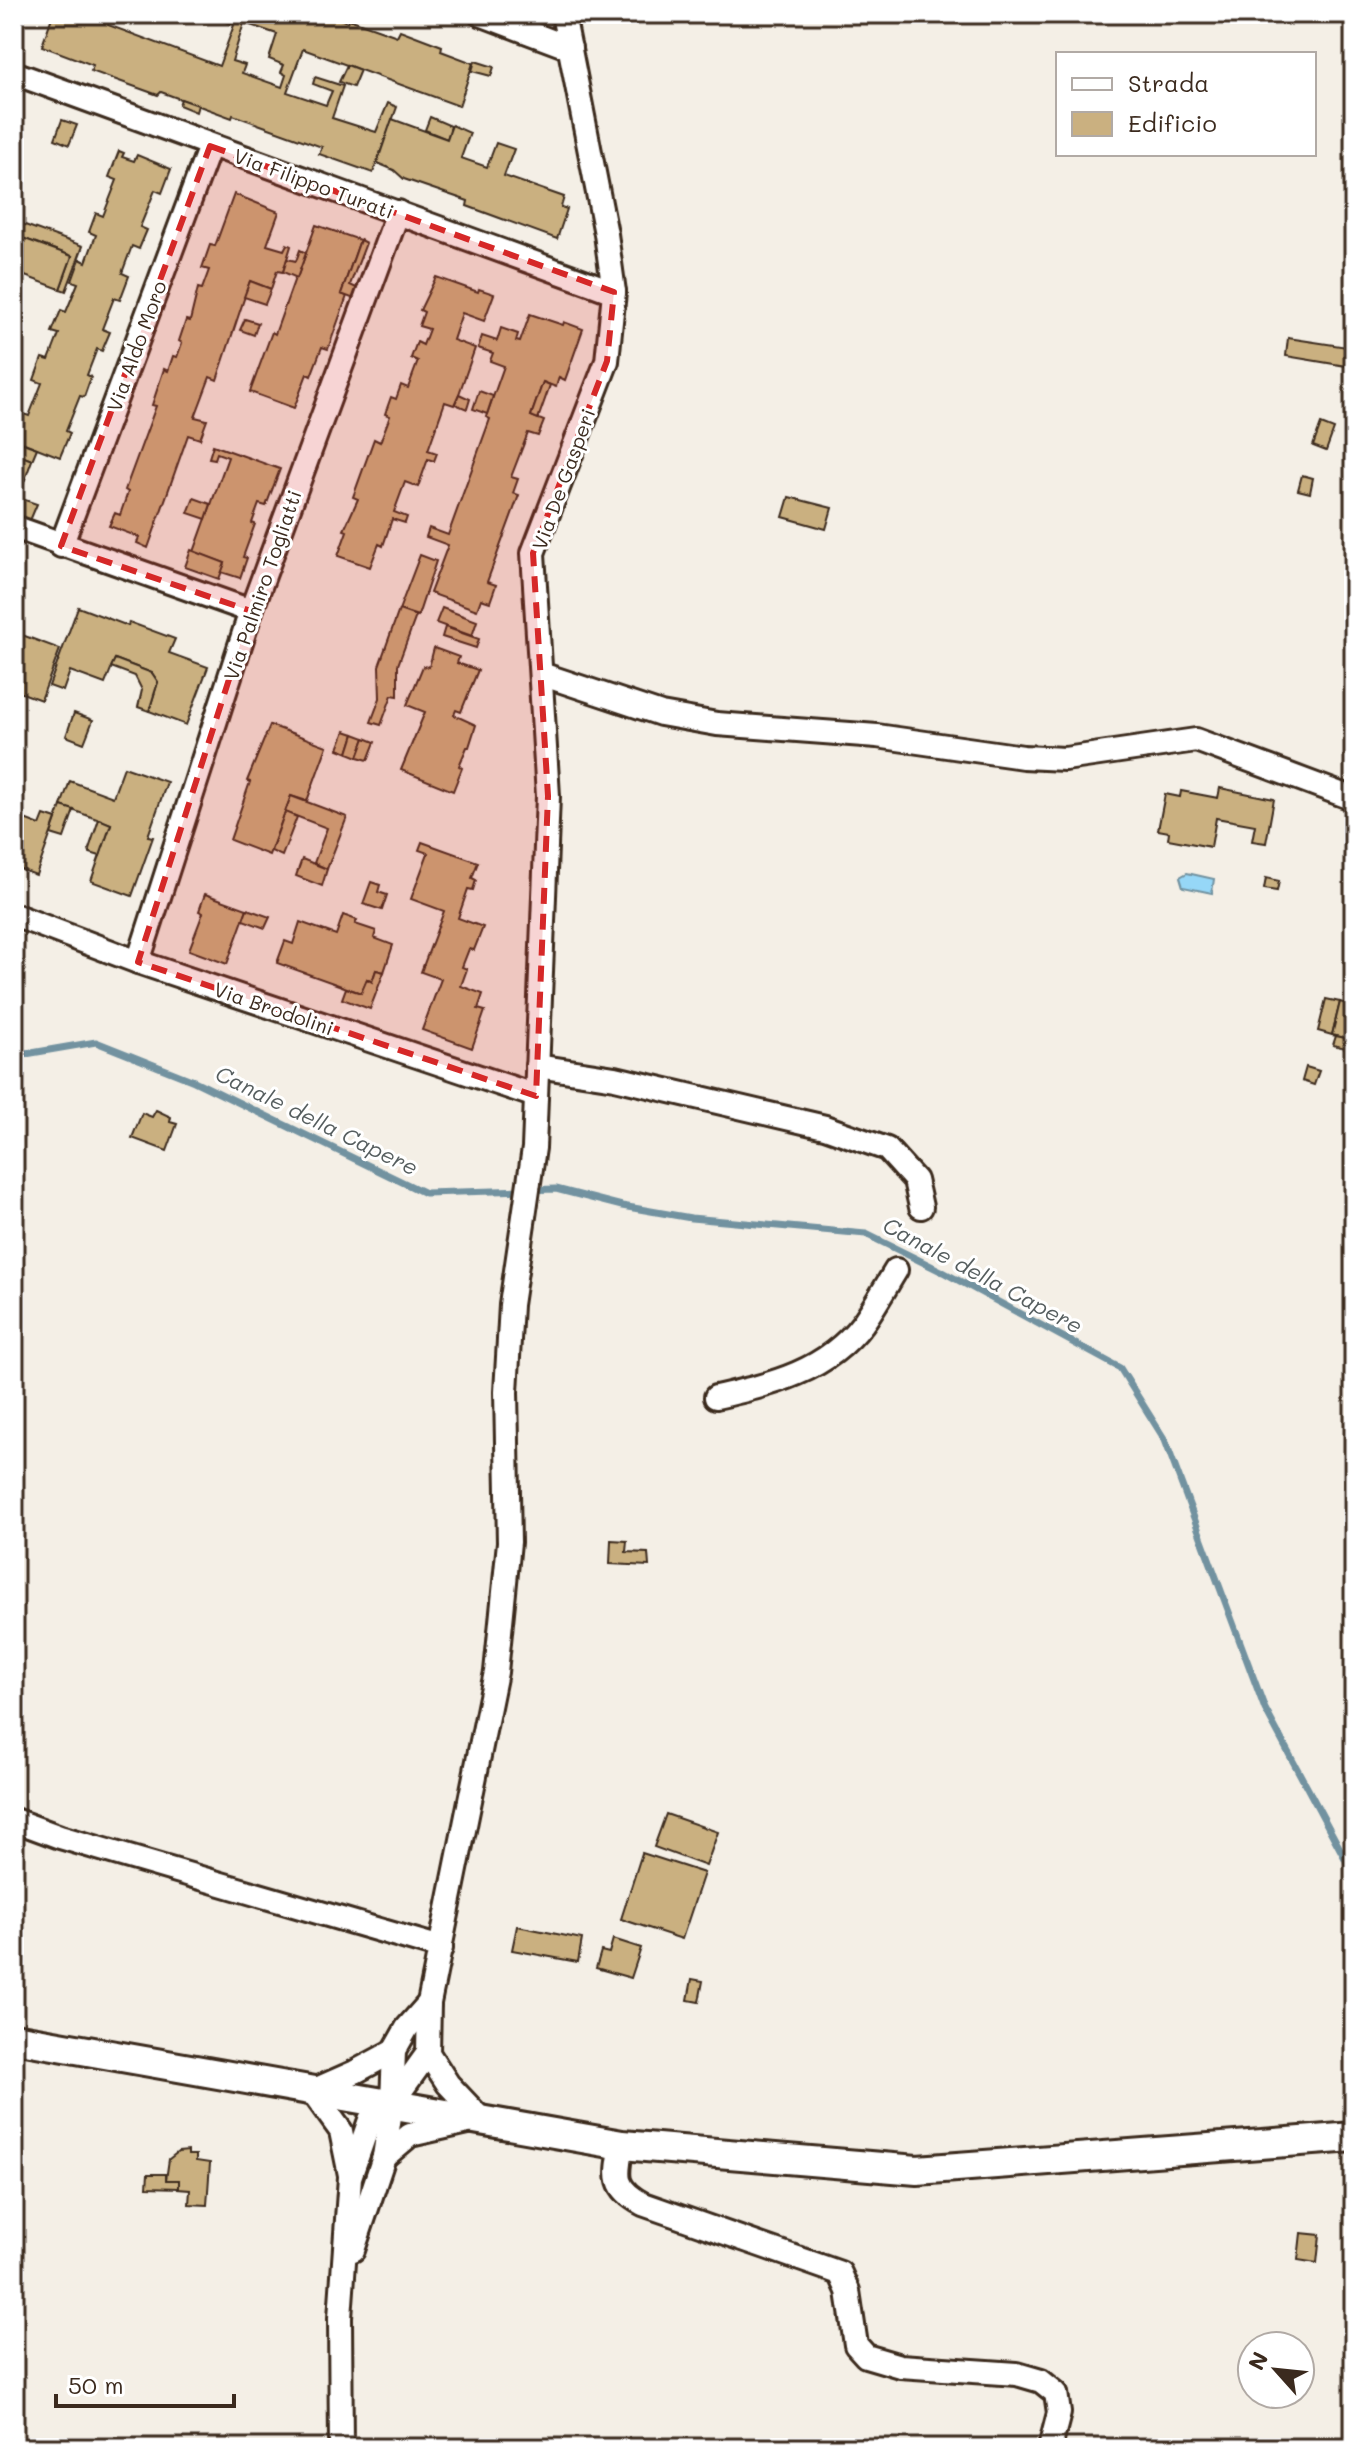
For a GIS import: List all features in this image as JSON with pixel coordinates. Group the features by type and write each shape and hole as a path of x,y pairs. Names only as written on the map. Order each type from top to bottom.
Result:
{"main road":[{"path":"14,2038 622,2145 917,2170 1354,2137"}],"street":[{"path":"480,14 570,48"},
{"name":"Via De Gasperi","path":"428,2053 429,2003 496,1672 509,1542 506,1392 511,1305 534,1148 548,796 533,553 607,361 614,292 606,234 563,14"},
{"name":"Via Filippo Turati","path":"14,73 614,292"},
{"name":"Via Aldo Moro","path":"61,546 210,146"},
{"name":"Via Palmiro Togliatti","path":"138,962 251,611 398,212"},
{"path":"14,527 251,611"},
{"path":"541,674 661,714 717,724 877,736 1023,757 1065,759 1196,740 1354,799"},
{"name":"Via Brodolini","path":"14,915 138,962 536,1096"},
{"path":"537,1066 615,1078 825,1127 887,1149 915,1180 921,1207"},
{"path":"716,1397 778,1383 819,1363 845,1344 863,1323 896,1270"},
{"path":"14,1820 60,1837 441,1948"},
{"path":"342,2285 384,2157 392,2103 394,2051 407,2028 429,2003"},
{"path":"350,2177 341,2131 312,2091 394,2051"},
{"path":"341,2448 342,2285 350,2177 370,2120 392,2103 428,2053 448,2084 481,2119"},
{"path":"384,2157 410,2135 481,2119"},
{"path":"622,2145 616,2176 626,2195 643,2204 840,2273 848,2291 856,2345 866,2356 900,2366 1017,2374 1041,2381 1056,2393 1059,2413 1050,2448"}],"highlighted area":[{"path":"210,146 614,292 607,361 533,553 548,796 536,1096 138,962 251,611 61,546"}],"water":[{"path":"1187,873 1214,879 1212,893 1183,887 1180,877"}],"building":[{"path":"53,14 94,14 104,18 105,14 112,14 108,25 219,66 234,25 207,14 328,14 397,36 400,30 442,46 441,51 473,63 459,106 303,49 287,92 326,105 332,91 313,84 315,77 343,86 332,118 376,132 388,103 397,107 373,173 319,154 322,147 233,115 232,118 91,71 93,65 42,46","holes":["244,23 277,34 269,59 284,65 281,72 286,75 282,87 242,73 245,65 232,61"]},
{"path":"475,61 494,67 491,76 472,71"},
{"path":"347,65 360,70 353,87 339,82"},
{"path":"181,99 198,105 196,112 179,105"},
{"path":"430,117 451,126 447,139 425,130"},
{"path":"392,119 447,139 452,125 470,133 461,158 487,167 496,143 514,149 504,176 564,197 561,207 567,209 557,239 467,206 468,201 404,179 394,170 377,163"},
{"path":"62,120 77,125 69,145 55,139"},
{"path":"119,151 124,153 122,157 134,161 137,155 171,169 162,193 155,190 140,227 147,230 139,249 132,246 122,273 129,276 120,300 114,298 102,329 110,332 102,351 97,349 87,375 91,377 66,431 70,433 60,457 14,439 14,431 21,413 29,416 42,383 34,380 42,358 49,360 59,334 52,332 61,310 66,312 78,283 72,281 80,259 86,262 96,235 89,232 96,213 103,216 117,180 109,177"},
{"path":"234,194 279,212 267,245 284,250 287,244 291,246 283,272 277,271 271,289 250,281 217,380 210,377 195,417 207,420 200,439 188,435 148,548 137,543 139,537 109,526 115,513 120,515 128,492 125,490 156,406 152,405 164,369 168,371 173,356 177,357 186,320 190,321 198,288 202,289 209,270 202,268 210,245 215,246"},
{"path":"14,221 83,246 66,291 60,289 72,256 14,235"},
{"path":"316,225 360,240 341,294 347,296 328,349 322,347 294,408 250,392"},
{"path":"14,235 72,256 60,289 17,273 14,282"},
{"path":"360,240 366,243 350,285 361,290 357,300 341,294"},
{"path":"300,250 306,253 297,278 283,272 287,259 296,261"},
{"path":"436,277 478,292 479,289 494,294 484,321 462,313 453,340 475,348 459,394 454,405 445,402 428,450 437,453 434,461 428,459 418,487 405,482 394,512 407,517 405,523 392,519 383,546 379,544 370,567 338,556 347,531 344,530 358,499 353,497 374,439 380,442 390,416 385,414 391,397 396,399 401,385 408,388 418,361 411,358 417,342 423,345 429,329 419,326 424,312 420,310"},
{"path":"250,281 271,289 265,304 244,297"},
{"path":"530,314 583,329 565,380 559,377 556,387 543,382 531,416 544,421 538,436 528,433 511,477 518,479 513,493 519,495 487,582 496,585 490,602 481,599 477,610 430,593 448,545 426,537 429,528 448,535 490,419 486,417 504,366 490,361 493,353 478,348 482,336 497,341 501,328 518,334 516,341 520,342"},
{"path":"245,319 258,323 254,335 240,330"},
{"path":"1288,338 1354,348 1352,367 1286,356"},
{"path":"543,382 550,385 538,419 531,416"},
{"path":"479,391 493,396 487,414 473,409"},
{"path":"459,394 470,399 467,409 455,404"},
{"path":"1321,424 1334,429 1326,451 1313,446"},
{"path":"20,442 37,448 32,460 15,454"},
{"path":"213,445 280,469 266,506 259,504 252,523 255,524 243,557 247,558 240,578 221,572 225,563 194,552 228,457 217,453 215,459 209,458"},
{"path":"14,453 32,460 16,504 14,503"},
{"path":"1302,475 1313,478 1310,493 1298,490"},
{"path":"789,497 832,508 826,529 783,517"},
{"path":"194,498 211,504 206,519 188,513"},
{"path":"22,499 37,504 29,523 15,518"},
{"path":"191,550 225,563 219,579 185,567"},
{"path":"420,555 436,561 418,616 399,610"},
{"path":"78,607 175,639 169,653 208,667 186,725 149,711 158,682 152,673 115,659 105,684 70,671 63,691 49,686"},
{"path":"442,608 477,621 472,636 436,623"},
{"path":"399,610 416,616 398,665 398,696 392,695 381,725 371,722 380,698 379,666"},
{"path":"445,627 479,639 476,648 442,637"},
{"path":"14,632 60,649 41,700 14,690"},
{"path":"434,648 459,657 457,663 478,670 461,712 456,710 454,715 476,725 459,766 462,768 453,791 401,770 425,712 407,705 423,666 429,667"},
{"path":"115,659 152,673 158,682 149,711 138,707 142,690 135,676 111,667"},
{"path":"74,713 93,720 84,743 66,736"},
{"path":"270,725 327,746 307,801 291,796 269,855 230,840 250,782 247,781"},
{"path":"345,731 354,734 348,753 338,749"},
{"path":"354,734 365,738 358,757 348,753"},
{"path":"365,738 375,742 368,760 358,757"},
{"path":"124,767 167,782 148,836 153,837 132,896 91,881 111,824 61,806 70,781 113,797"},
{"path":"1220,788 1274,799 1266,843 1252,841 1255,825 1216,818 1211,847 1168,839 1169,832 1158,830 1165,794 1180,797 1181,791 1218,798"},
{"path":"291,796 347,817 327,869 314,863 327,828 285,812"},
{"path":"61,806 74,810 64,838 51,834"},
{"path":"285,812 297,817 282,856 271,851"},
{"path":"14,815 40,825 44,815 56,819 36,875 14,867"},
{"path":"99,819 111,824 100,856 90,853 89,849"},
{"path":"422,842 478,862 472,878 476,880 473,890 468,889 458,918 483,927 474,950 469,949 462,967 467,969 461,986 483,994 478,1009 485,1011 472,1048 422,1030 441,979 421,972 444,911 411,899 428,853 419,850"},
{"path":"302,859 327,869 322,886 296,876"},
{"path":"1266,878 1279,881 1277,891 1264,889"},
{"path":"371,882 380,885 378,892 387,895 382,910 363,904"},
{"path":"205,894 247,909 227,964 189,950 203,913 199,911"},
{"path":"247,909 270,917 265,928 243,920"},
{"path":"343,915 357,920 355,924 376,931 374,938 393,945 384,972 376,970 372,982 367,979 361,993 277,963 285,941 293,944 300,922 336,935"},
{"path":"376,970 384,972 370,1009 342,999 346,988 361,993 367,979 372,982"},
{"path":"1326,999 1340,1002 1332,1035 1318,1031"},
{"path":"1340,1002 1354,1006 1354,1040 1332,1035"},
{"path":"1336,1036 1354,1040 1354,1050 1333,1045"},
{"path":"1306,1067 1319,1071 1314,1085 1302,1081"},
{"path":"156,1110 171,1117 170,1122 177,1124 167,1151 132,1138 142,1113 152,1117"},
{"path":"611,1540 627,1541 626,1552 648,1553 649,1566 610,1564"},
{"path":"666,1814 718,1832 706,1866 654,1847"},
{"path":"642,1853 704,1873 682,1939 621,1919"},
{"path":"517,1926 582,1939 578,1962 512,1950"},
{"path":"613,1939 641,1948 631,1978 596,1968 601,1951 609,1953"},
{"path":"692,1979 703,1981 699,2002 688,2000"},
{"path":"188,2151 188,2155 196,2155 196,2161 210,2163 207,2205 189,2204 190,2190 178,2189 179,2180 166,2180 169,2159 178,2152"},
{"path":"148,2174 166,2174 166,2180 179,2180 179,2188 147,2187"},
{"path":"1301,2233 1320,2235 1317,2263 1298,2260"}],"waterway":[{"name":"Canale della Capere","path":"14,1056 96,1042 194,1081 425,1193 556,1189 622,1206 691,1218 866,1234 1120,1368 1165,1440 1265,1709 1354,1875"}]}
